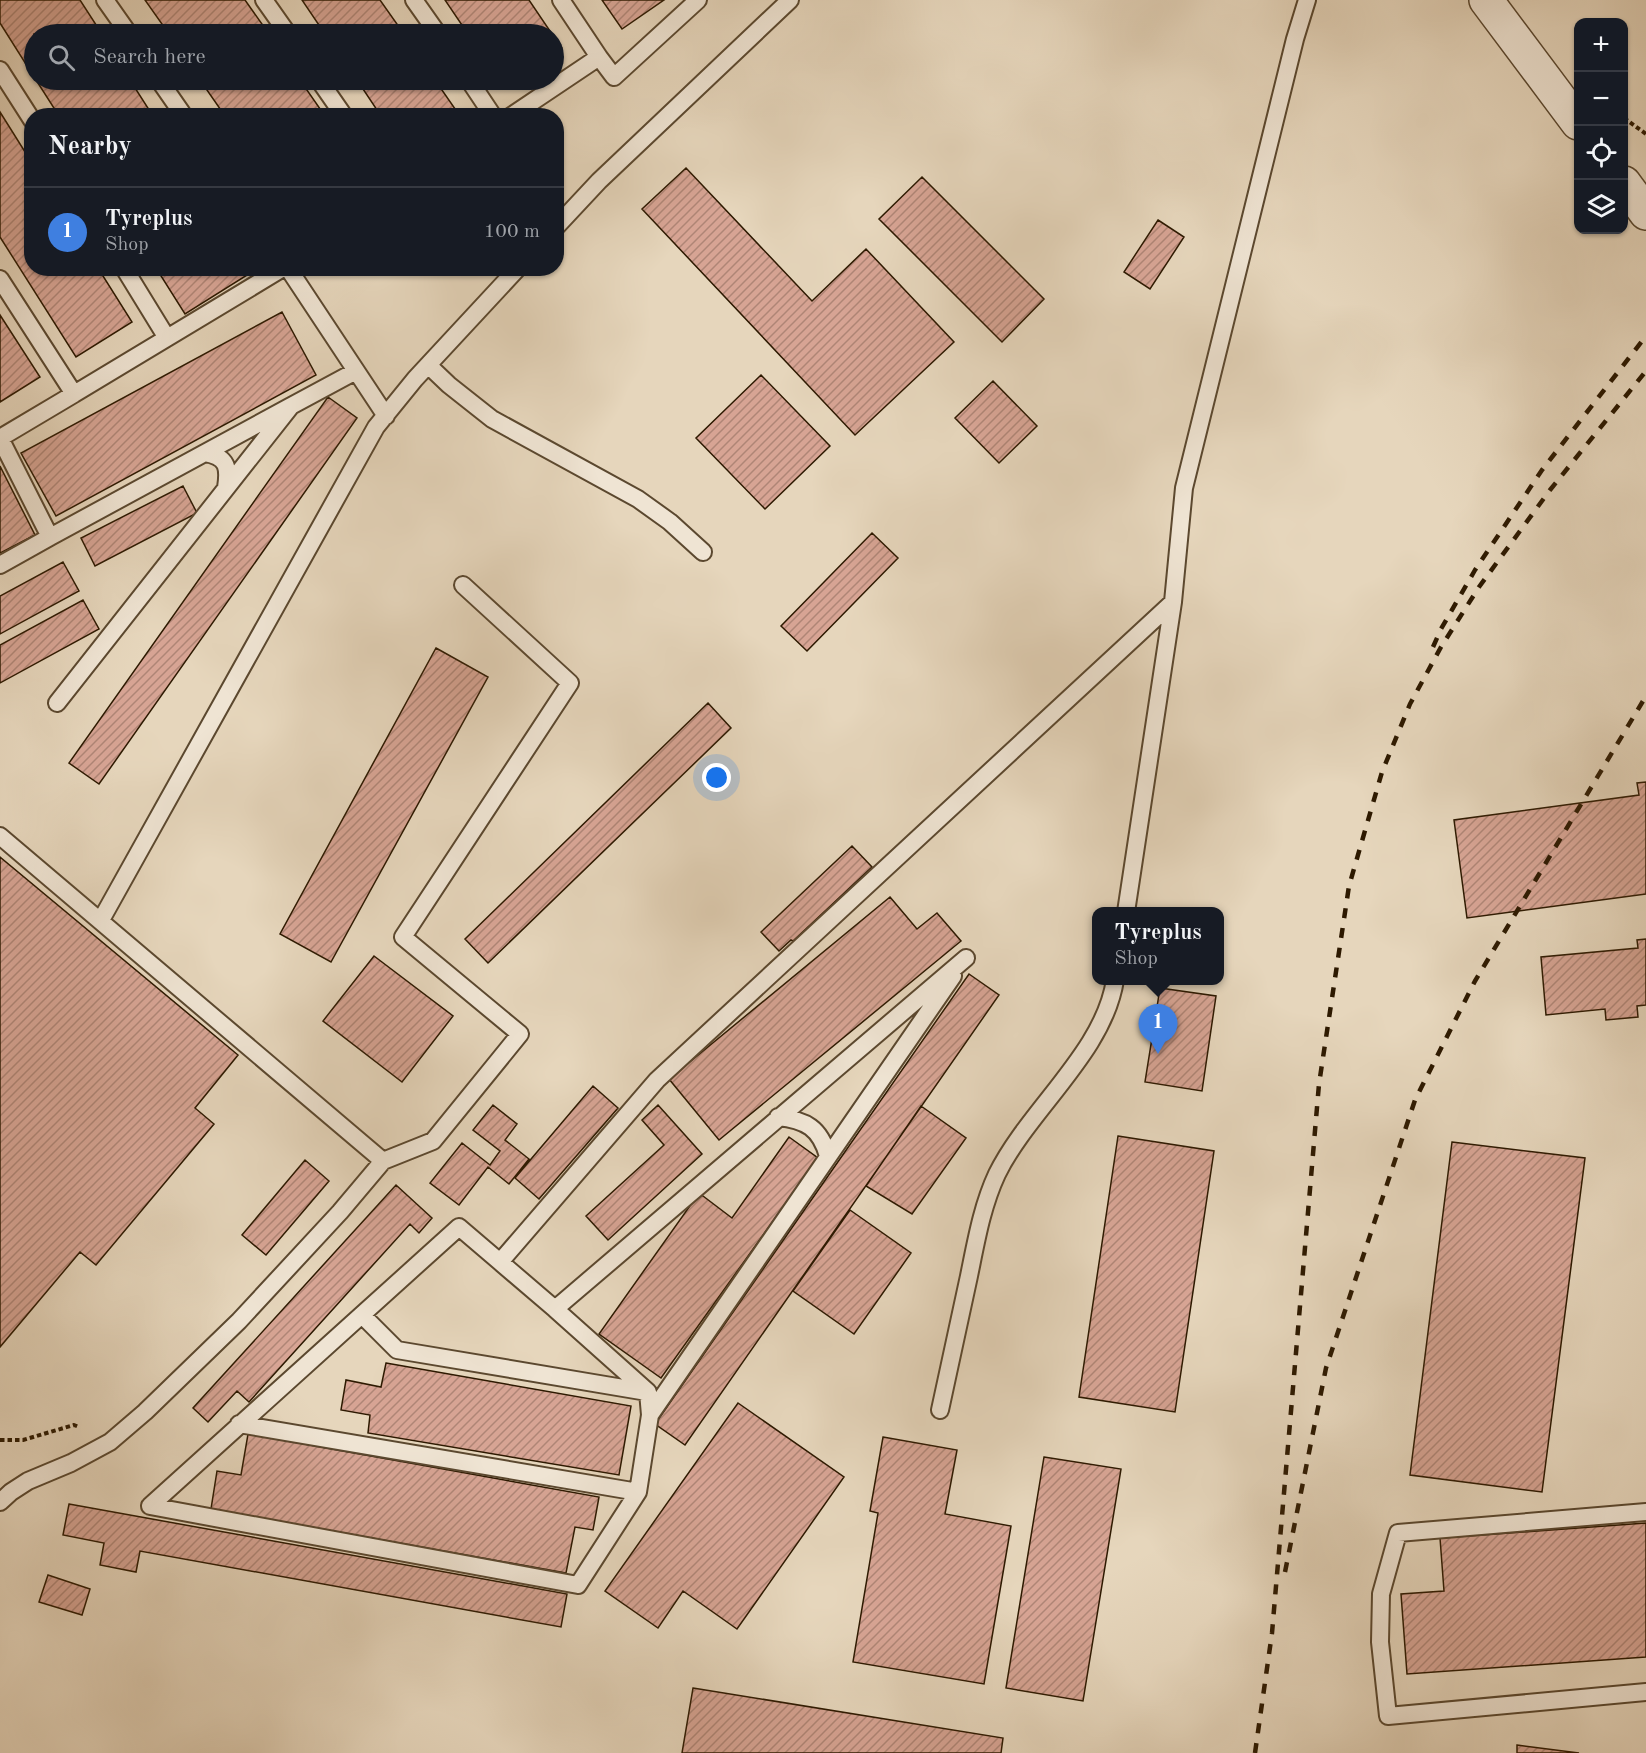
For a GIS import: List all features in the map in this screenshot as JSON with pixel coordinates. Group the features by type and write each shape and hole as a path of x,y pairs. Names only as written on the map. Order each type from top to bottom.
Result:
{"street":[{"path":"1486,0 1574,118"},
{"path":"1628,190 1646,213"}],"lane":[{"path":"105,0 122,24"},
{"path":"264,0 281,24"},
{"path":"414,0 431,24"},
{"path":"561,0 614,77 698,0"},
{"path":"564,218 599,181 790,0"},
{"path":"1127,907 1173,602 1184,488 1294,39 1307,0"},
{"path":"564,80 599,57"},
{"path":"0,70 24,108"},
{"path":"166,90 178,108"},
{"path":"326,90 338,108"},
{"path":"476,90 488,108"},
{"path":"523,108 550,90"},
{"path":"129,276 167,338"},
{"path":"50,537 0,438 270,276"},
{"path":"293,276 386,416"},
{"path":"100,920 370,438 428,365 511,276"},
{"path":"0,279 74,394"},
{"path":"428,365 448,385 492,419 638,499 670,522 703,552"},
{"path":"0,565 356,371"},
{"path":"57,703 291,406"},
{"path":"205,453 222,459 227,466 226,488"},
{"path":"0,1502 28,1481 71,1463 110,1442 145,1412 238,1321 340,1212 383,1161 433,1141 520,1034 403,937 570,683 463,585"},
{"path":"500,1262 657,1080 1173,602"},
{"path":"0,836 383,1161"},
{"path":"555,1309 966,957 650,1415"},
{"path":"940,1410 980,1223 997,1175 1021,1134 1099,1030 1114,985"},
{"path":"778,1117 802,1121 813,1128 821,1138 828,1156"},
{"path":"459,1227 500,1262 648,1392 650,1415 638,1492 578,1585 150,1506 459,1227"},
{"path":"362,1315 397,1350 648,1392"},
{"path":"239,1424 638,1492"},
{"path":"1646,1512 1398,1533 1381,1594 1380,1642 1388,1716 1646,1692"}],"path":[{"path":"1628,121 1646,134"},
{"path":"0,1440 23,1440 74,1425 110,1442"}],"building":[{"path":"0,0 80,0 96,24 24,24 24,61 0,23"},
{"path":"145,0 245,0 262,24 162,24"},
{"path":"302,0 380,0 397,24 318,24"},
{"path":"445,0 529,0 545,24 461,24"},
{"path":"602,0 664,0 622,29"},
{"path":"42,90 136,90 148,108 54,108"},
{"path":"207,90 307,90 319,108 219,108"},
{"path":"364,90 442,90 454,108 376,108"},
{"path":"0,112 24,150 24,275 0,237"},
{"path":"686,168 812,301 866,249 954,342 855,435 642,209"},
{"path":"922,177 1044,299 1002,342 879,219"},
{"path":"1158,220 1184,237 1150,289 1124,272"},
{"path":"25,276 103,276 132,322 76,357"},
{"path":"161,276 246,276 185,314"},
{"path":"282,312 316,375 56,516 21,453"},
{"path":"0,315 40,377 0,402"},
{"path":"761,375 830,446 765,509 696,438"},
{"path":"993,381 1037,426 999,463 955,418"},
{"path":"328,397 357,418 99,784 69,763"},
{"path":"0,466 35,535 0,553"},
{"path":"183,486 197,513 95,566 81,538"},
{"path":"872,533 898,558 807,651 781,626"},
{"path":"63,562 79,591 0,634 0,596"},
{"path":"83,600 99,629 0,683 0,645"},
{"path":"436,648 488,677 331,962 280,934"},
{"path":"708,703 731,728 488,963 465,939"},
{"path":"1646,782 1646,894 1467,918 1454,820 1639,795 1637,783"},
{"path":"852,846 872,867 793,941 791,940 779,951 761,932"},
{"path":"0,857 238,1055 195,1108 214,1124 96,1265 80,1252 0,1347"},
{"path":"890,897 917,929 937,913 961,941 719,1140 669,1079"},
{"path":"1646,939 1646,1005 1637,1006 1638,1017 1606,1020 1605,1009 1546,1015 1541,957 1638,948 1637,940"},
{"path":"374,956 453,1016 402,1082 323,1021"},
{"path":"969,974 999,995 685,1445 655,1424"},
{"path":"1160,988 1216,996 1202,1091 1145,1082"},
{"path":"593,1086 618,1108 539,1199 515,1178"},
{"path":"493,1105 517,1124 505,1140 529,1159 509,1184 488,1167 459,1205 430,1183 462,1143 490,1165 500,1151 473,1130"},
{"path":"658,1105 702,1154 608,1240 586,1216 664,1145 642,1120"},
{"path":"921,1106 966,1138 912,1214 866,1186"},
{"path":"1118,1136 1214,1151 1175,1412 1079,1397"},
{"path":"789,1137 818,1158 661,1378 599,1334 699,1193 732,1218"},
{"path":"1452,1142 1585,1158 1542,1492 1410,1475"},
{"path":"305,1160 329,1181 266,1255 242,1235"},
{"path":"396,1185 432,1218 419,1233 410,1224 249,1402 237,1391 208,1422 193,1408"},
{"path":"850,1210 911,1253 854,1334 793,1291"},
{"path":"386,1363 631,1406 619,1475 368,1433 370,1415 341,1410 346,1380 381,1387"},
{"path":"738,1403 844,1477 737,1629 683,1591 658,1628 605,1591"},
{"path":"248,1434 599,1497 593,1530 575,1527 566,1573 211,1509 217,1471 241,1475"},
{"path":"883,1437 957,1450 945,1514 1011,1526 984,1684 853,1662 878,1513 870,1511"},
{"path":"1044,1457 1121,1469 1083,1701 1006,1688"},
{"path":"69,1504 567,1594 561,1627 140,1551 136,1572 100,1565 104,1543 63,1535"},
{"path":"1646,1523 1646,1657 1407,1674 1401,1594 1444,1591 1440,1538"},
{"path":"48,1575 90,1589 82,1615 39,1602"},
{"path":"693,1688 1003,1738 1001,1753 682,1753"},
{"path":"1517,1745 1579,1753 1517,1753"}],"railway":[{"path":"1433,647 1475,570 1542,470 1646,336"},
{"path":"1255,1753 1272,1633 1319,1084 1349,886 1382,772 1410,704 1441,647 1479,587 1550,490 1646,371"},
{"path":"1285,1572 1326,1368 1415,1100 1475,981 1646,696"}],"place":[{"name":"Tyreplus","path":"1158,1054"}]}
